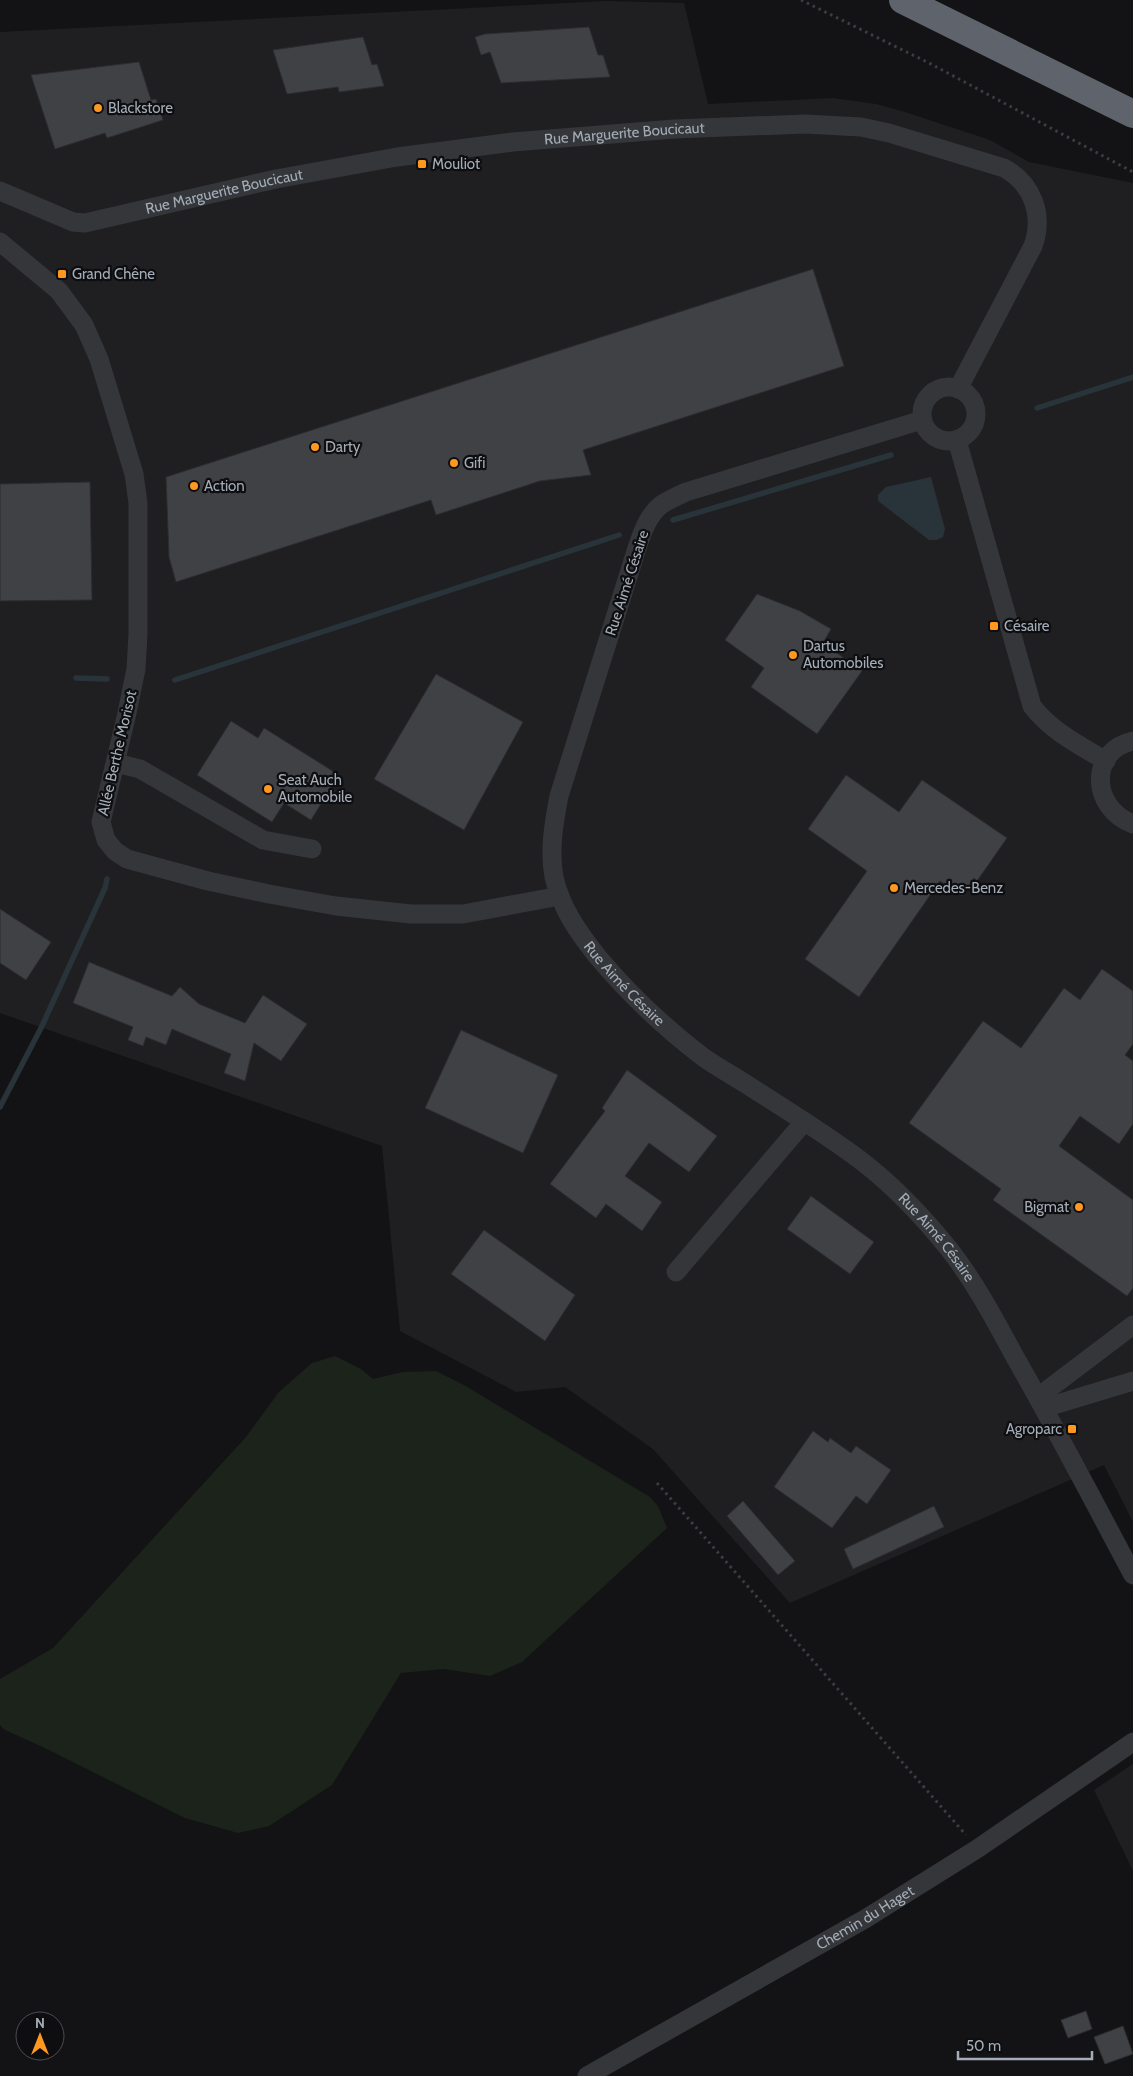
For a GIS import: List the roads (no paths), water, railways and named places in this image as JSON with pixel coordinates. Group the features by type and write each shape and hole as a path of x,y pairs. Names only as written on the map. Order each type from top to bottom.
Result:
{"highway":[{"path":"903,0 1133,114"}],"street":[{"name":"Rue Marguerite Boucicaut","path":"0,191 73,222 85,223 276,179 440,151 598,134 674,129 827,124 873,129 1004,168 1020,179 1033,197 1038,216 1038,226 1033,246 958,389"},
{"name":"Allée Berthe Morisot","path":"0,242 59,291 84,325 99,359 134,474 138,503 138,634 136,669 101,822 106,840 114,851 126,859 208,881 269,894 336,906 411,914 463,914 560,896"},
{"path":"949,387 958,389 968,395 974,404 976,415 973,426 967,435 957,440 935,438 929,433 922,420 922,410 925,401 939,389 949,387"},
{"name":"Rue Aimé Césaire","path":"922,420 686,492 660,506 655,511 642,532 559,796 553,835 552,856 554,876 568,916 579,933 616,978 644,1006 704,1057 865,1164 895,1189 951,1251 979,1293 1041,1402 1133,1576"},
{"path":"957,440 1032,706 1042,720 1058,732 1106,760"},
{"path":"1133,741 1120,746 1106,760 1100,780 1104,799 1115,815 1133,824"},
{"path":"116,763 140,768 263,840 312,849"},
{"path":"676,1272 804,1122"},
{"path":"1041,1402 1133,1325"},
{"path":"1041,1402 1133,1382"},
{"name":"Chemin du Haget","path":"587,2076 865,1919 978,1849 1133,1742"}],"waterway":[{"path":"1037,408 1133,377"},
{"path":"673,520 891,455"},
{"path":"175,680 619,535"},
{"path":"76,678 107,679"},
{"path":"0,1107 42,1026 105,888 107,879"}],"place":[{"name":"Blackstore","path":"98,108"},
{"name":"Mouliot","path":"422,164"},
{"name":"Grand Chêne","path":"62,274"},
{"name":"Darty","path":"315,447"},
{"name":"Gifi","path":"454,463"},
{"name":"Action","path":"194,486"},
{"name":"Césaire","path":"994,626"},
{"name":"Dartus Automobiles","path":"793,655"},
{"name":"Seat Auch Automobile","path":"268,789"},
{"name":"Mercedes-Benz","path":"894,888"},
{"name":"Bigmat","path":"1079,1207"},
{"name":"Agroparc","path":"1072,1429"}]}
